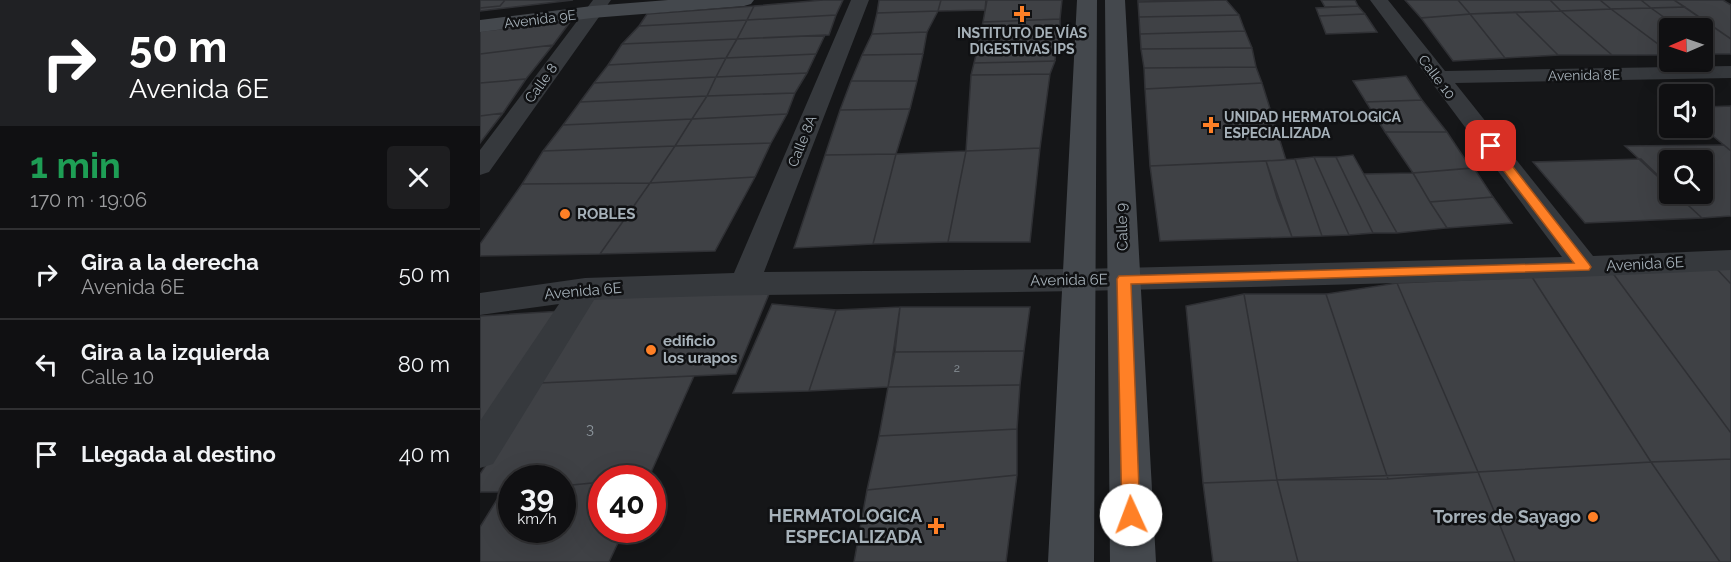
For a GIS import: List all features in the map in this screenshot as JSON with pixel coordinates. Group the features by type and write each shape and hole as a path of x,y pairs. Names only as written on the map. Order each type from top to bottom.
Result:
{"street":[{"name":"Avenida 9E","path":"480,15 600,3 744,0"},
{"name":"Calle 8A","path":"745,283 860,0"},
{"name":"Calle 9","path":"1087,0 1101,41 1124,279 1133,562"},
{"name":"Calle 9","path":"1071,562 1078,280 1101,41 1115,0"},
{"name":"Calle 10","path":"1379,0 1585,267"},
{"name":"Avenida 9E","path":"480,26 600,3"},
{"name":"Calle 8","path":"480,167 600,3"},
{"name":"Avenida 8E","path":"1437,77 1731,72"},
{"name":"Avenida 6E","path":"480,304 585,289 745,283 1124,279 1585,267 1731,260"},
{"path":"480,452 585,289"}],"building":[{"path":"480,0 573,0 480,11"},
{"path":"480,0 505,0 500,6 480,8"},
{"path":"843,0 836,15 747,20 754,6"},
{"path":"879,0 941,0 938,11 877,13"},
{"path":"941,0 986,0 985,10 938,11"},
{"name":"INSTITUTO DE VÍAS DIGESTIVAS IPS","path":"987,0 1062,0 1060,19 983,22"},
{"path":"1138,0 1211,0 1138,2"},
{"path":"1226,0 1239,15 1139,17 1138,2"},
{"path":"1321,0 1355,0 1358,6 1325,7"},
{"path":"1405,0 1458,0 1470,14 1421,18"},
{"path":"1458,0 1550,0 1561,11 1470,14"},
{"path":"1550,0 1600,0 1611,9 1561,11"},
{"path":"1600,0 1641,0 1651,8 1611,9"},
{"path":"1641,0 1674,0 1685,7 1651,8"},
{"path":"1674,0 1723,0 1731,5 1731,39 1713,27 1713,18 1700,18"},
{"path":"754,6 747,20 639,26 647,14"},
{"path":"1358,6 1365,14 1319,16 1316,8"},
{"path":"1685,7 1701,18 1665,18 1651,8"},
{"path":"1651,8 1665,18 1659,18 1659,45 1611,9"},
{"path":"1611,9 1659,45 1659,55 1612,55 1561,11"},
{"path":"938,11 927,32 872,34 877,13"},
{"path":"1561,11 1612,55 1558,55 1515,12"},
{"path":"1515,12 1558,55 1505,58 1470,14"},
{"path":"1365,14 1377,32 1326,34 1319,16"},
{"path":"1470,14 1505,58 1453,61 1421,18"},
{"path":"836,15 829,35 737,39 747,20"},
{"path":"1239,15 1245,31 1140,34 1139,17"},
{"path":"1060,19 1060,30 981,30 983,22"},
{"path":"747,20 737,39 622,44 639,26"},
{"path":"570,22 553,45 480,54 480,31"},
{"path":"1713,26 1731,39 1731,54 1714,54"},
{"path":"981,30 1060,30 1060,38 979,39"},
{"path":"1245,31 1252,48 1141,49 1140,34"},
{"path":"927,32 923,54 862,55 872,34"},
{"path":"825,35 816,54 726,58 737,39"},
{"path":"1060,38 1056,49 977,51 979,39"},
{"path":"737,39 726,58 608,65 622,44"},
{"path":"553,45 526,79 480,83 480,54"},
{"path":"1252,48 1256,67 1144,68 1141,49"},
{"path":"1056,49 1055,61 974,63 977,51"},
{"path":"816,54 807,73 716,77 726,58"},
{"path":"923,54 917,81 851,81 862,55"},
{"path":"726,58 716,77 594,83 608,65"},
{"path":"1055,61 1050,74 971,75 974,63"},
{"path":"1256,67 1262,83 1145,89 1144,68"},
{"path":"807,73 795,93 707,96 716,77"},
{"path":"1050,74 1040,148 966,151 971,75"},
{"path":"1406,76 1422,100 1366,102 1353,81"},
{"path":"716,77 707,96 580,102 594,83"},
{"path":"526,79 503,113 480,116 480,83"},
{"path":"851,81 917,81 910,109 840,110"},
{"name":"UNIDAD HERMATOLOGICA ESPECIALIZADA","path":"1262,83 1286,160 1150,166 1145,89"},
{"path":"795,93 787,114 692,119 707,96"},
{"path":"707,96 692,119 563,125 580,102"},
{"path":"1422,100 1447,132 1385,132 1366,102"},
{"path":"1731,106 1731,151 1713,136 1713,107"},
{"path":"910,109 896,154 825,155 840,110"},
{"path":"503,113 480,143 480,116"},
{"path":"787,114 771,143 675,146 692,119"},
{"path":"692,119 675,146 543,151 563,125"},
{"path":"1385,132 1447,132 1471,168 1413,173"},
{"path":"771,143 755,177 650,183 675,146"},
{"path":"1724,145 1731,151 1731,216 1702,218 1687,204 1713,204 1713,150 1659,150 1659,178 1625,146"},
{"path":"675,146 650,183 522,184 543,151"},
{"path":"1040,148 1030,242 948,242 966,151"},
{"path":"966,151 948,242 873,244 896,154"},
{"path":"896,154 873,244 794,248 825,155"},
{"path":"1353,155 1397,233 1373,233 1336,157"},
{"path":"1314,157 1349,235 1322,236 1295,159"},
{"path":"1314,157 1336,157 1373,233 1349,235"},
{"path":"1295,159 1322,236 1292,237 1277,198 1266,161"},
{"path":"1641,159 1659,176 1659,204 1687,204 1702,218 1585,223 1533,162"},
{"path":"1266,161 1292,237 1160,241 1150,166"},
{"path":"1474,168 1493,197 1430,202 1413,173"},
{"path":"1413,173 1447,228 1397,233 1364,174"},
{"path":"755,177 715,251 600,254 650,183"},
{"name":"ROBLES","path":"650,183 600,254 480,256 480,244 522,184"},
{"path":"1493,197 1512,223 1447,228 1430,202"},
{"path":"1731,266 1731,284 1715,267"},
{"path":"1715,267 1731,284 1731,433 1609,268"},
{"path":"1609,268 1731,433 1731,459 1651,462 1532,277"},
{"path":"1532,277 1651,462 1478,472 1397,283"},
{"path":"1397,283 1478,472 1388,479 1326,294"},
{"name":"edificio los urapos","path":"587,292 769,294 736,374 540,383"},
{"path":"1244,294 1326,294 1388,479 1277,480"},
{"path":"1244,294 1277,480 1203,483 1186,306"},
{"path":"772,304 836,310 809,391 733,393"},
{"path":"900,307 1030,307 1024,351 895,352"},
{"path":"900,307 888,387 809,391 836,310"},
{"path":"562,311 480,435 480,316"},
{"path":"1024,351 1020,385 888,387 895,352"},
{"path":"694,376 654,465 588,465 588,483 576,485 576,465 498,465 498,492 480,492 480,474 540,383"},
{"path":"1020,385 1017,429 879,436 888,387"},
{"path":"1017,429 1017,475 867,490 879,436"},
{"path":"1731,459 1731,562 1720,562 1651,462"},
{"name":"Torres de Sayago","path":"1651,462 1720,562 1515,562 1478,472"},
{"path":"1478,472 1515,562 1298,562 1277,480"},
{"name":"HERMATOLOGICA ESPECIALIZADA","path":"1017,475 1006,562 854,562 867,490"},
{"path":"1277,480 1298,562 1213,562 1203,483"},
{"path":"588,483 588,543 618,543 609,562 480,562 480,527 498,498 498,543 576,543 576,485"}],"place":[{"name":"INSTITUTO DE VÍAS DIGESTIVAS IPS","path":"1022,14"},
{"name":"UNIDAD HERMATOLOGICA ESPECIALIZADA","path":"1211,125"},
{"name":"ROBLES","path":"565,214"},
{"name":"edificio los urapos","path":"651,350"},
{"name":"Torres de Sayago","path":"1593,517"},
{"name":"HERMATOLOGICA ESPECIALIZADA","path":"936,526"}],"route":[{"path":"1131,515 1124,279 1585,267 1491,146"}]}
